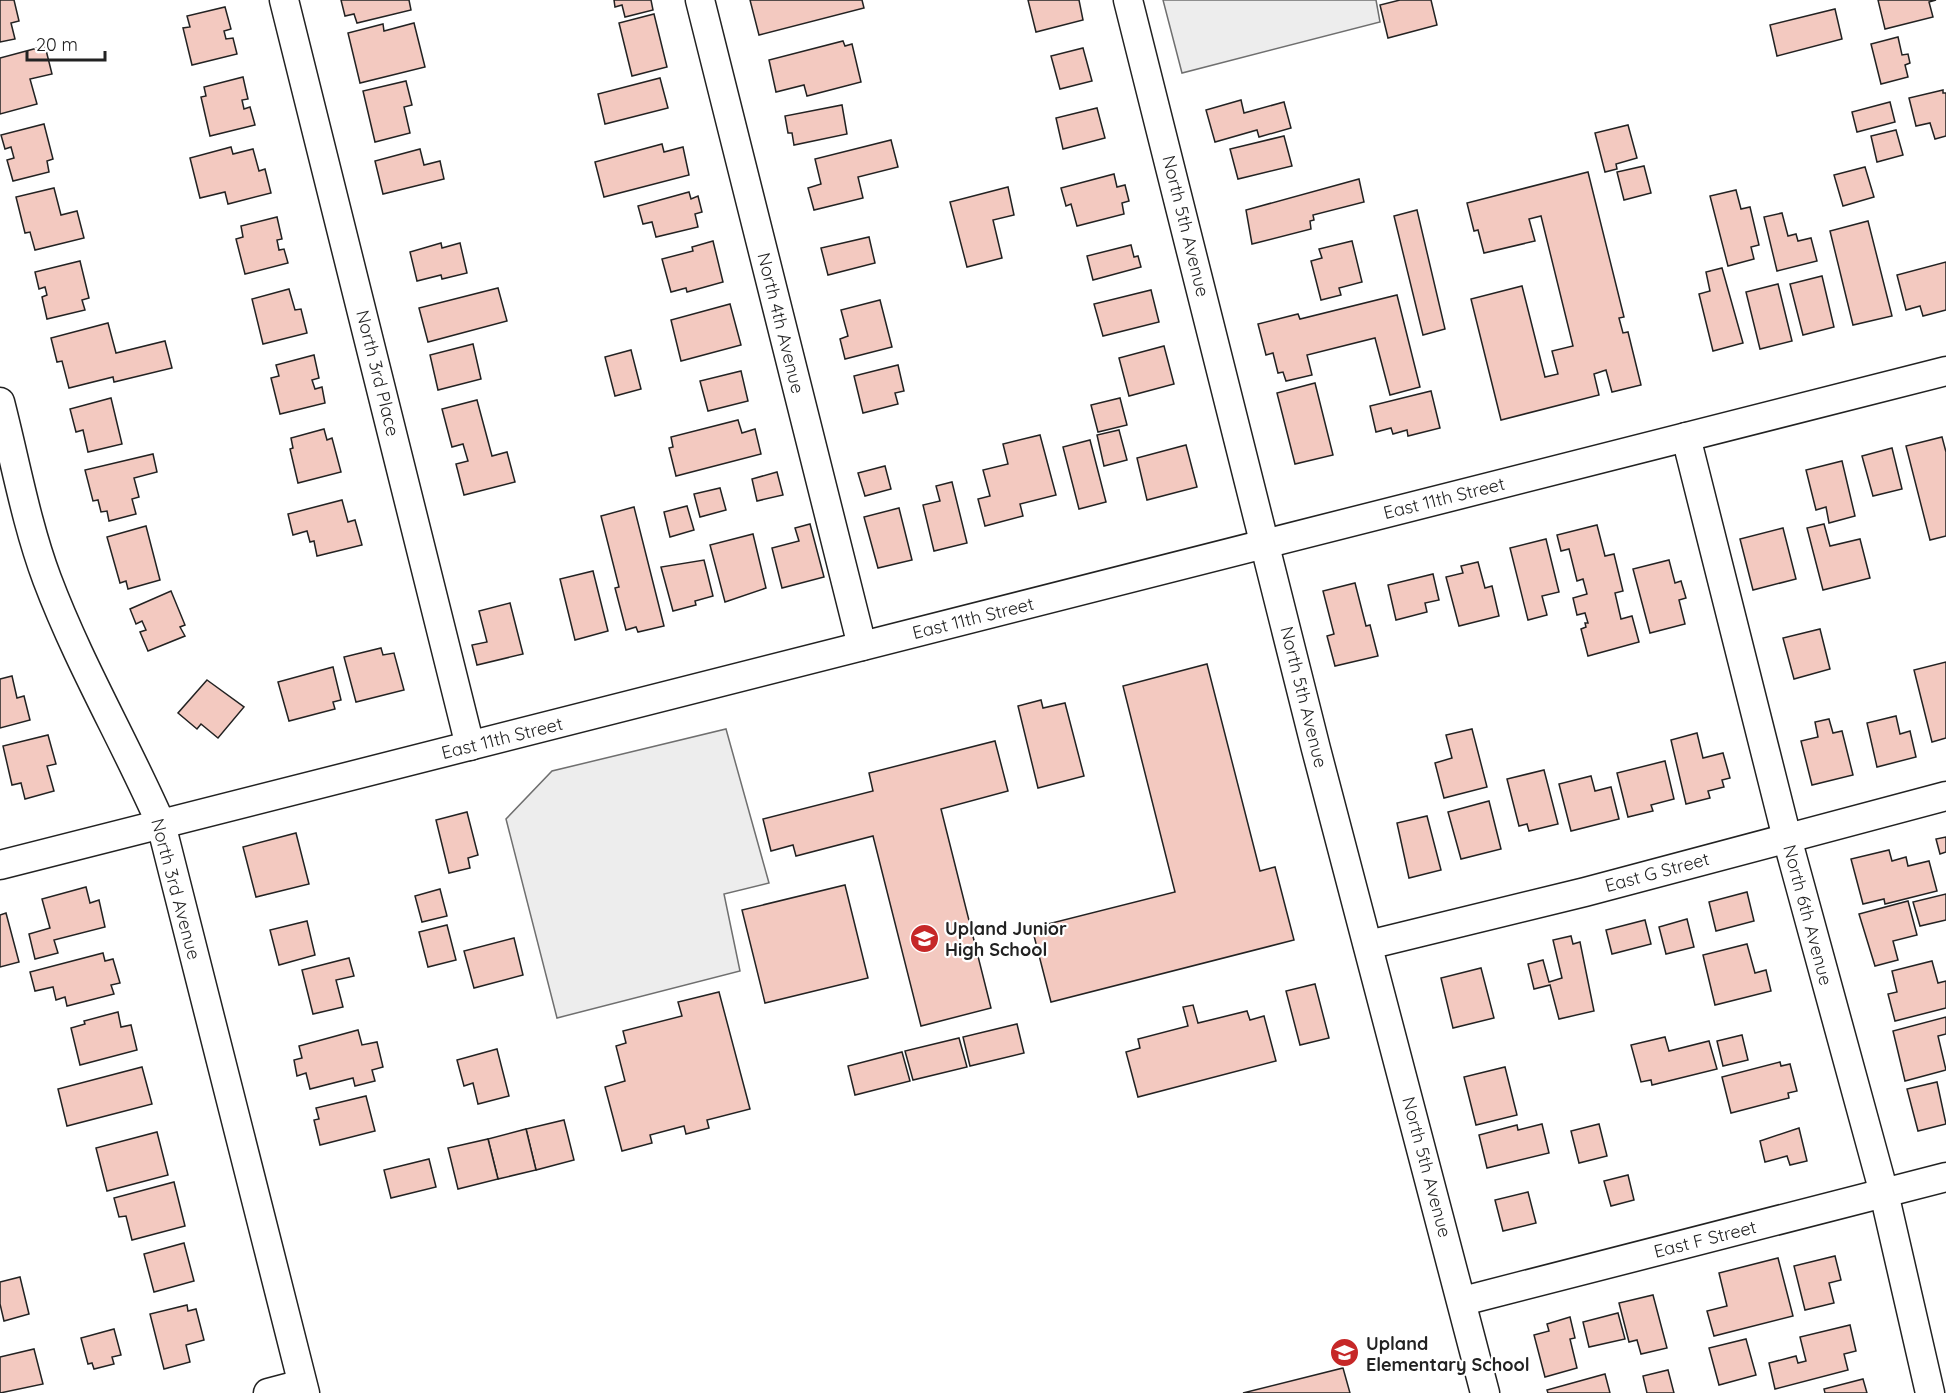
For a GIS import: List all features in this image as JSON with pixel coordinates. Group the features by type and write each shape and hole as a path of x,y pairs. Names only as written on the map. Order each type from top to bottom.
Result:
{"street":[{"name":"North 3rd Place","path":"284,0 470,746"},
{"name":"North 4th Avenue","path":"700,0 862,646"},
{"name":"North 5th Avenue","path":"1128,0 1368,945 1463,1300 1485,1393"},
{"name":"East 11th Street","path":"0,865 1946,371"},
{"name":"North 3rd Avenue","path":"0,402 46,577 69,634 135,764 160,824 303,1389"},
{"name":"North 6th Avenue","path":"1686,437 1787,838 1884,1192 1930,1393"},
{"name":"East G Street","path":"1368,945 1585,892 1946,796"},
{"name":"East F Street","path":"1463,1300 1946,1177"},
{"path":"268,1393 303,1389"}],"shaded area":[{"path":"1163,0 1376,0 1380,22 1182,73"},
{"path":"726,729 769,883 724,894 740,971 557,1018 506,819 552,771"}],"building":[{"path":"0,0 14,0 19,21 11,23 15,39 0,42"},
{"path":"341,0 409,0 411,10 357,23 354,14 345,16"},
{"path":"614,0 651,0 653,10 625,17 622,5 615,7"},
{"path":"750,0 862,0 864,8 759,35"},
{"path":"1028,0 1079,0 1083,20 1036,32"},
{"path":"1400,0 1431,0 1437,25 1388,38 1380,5"},
{"path":"1878,0 1936,0 1929,2 1933,17 1885,29"},
{"path":"225,7 231,29 224,31 226,39 233,38 237,54 192,65 183,28 190,27 187,16"},
{"path":"1835,9 1842,39 1777,56 1770,25"},
{"path":"654,14 667,67 632,76 619,23"},
{"path":"414,23 425,67 360,83 348,33 383,24 384,31"},
{"path":"1898,37 1902,55 1908,54 1910,63 1905,65 1908,77 1881,84 1871,44"},
{"path":"843,41 845,46 852,44 861,82 807,96 804,85 776,92 769,60"},
{"path":"45,46 52,74 30,79 37,104 0,114 0,58"},
{"path":"1083,48 1092,81 1060,89 1051,56"},
{"path":"243,77 248,99 242,100 244,109 250,107 255,125 210,136 201,97 206,96 204,87"},
{"path":"660,78 668,108 605,124 598,94"},
{"path":"406,81 412,105 404,107 410,133 375,142 363,91"},
{"path":"1943,90 1943,93 1946,93 1946,136 1935,139 1930,123 1916,126 1909,98"},
{"path":"1241,100 1244,113 1284,102 1291,128 1259,137 1257,130 1215,142 1206,110"},
{"path":"1890,102 1895,122 1857,132 1852,112"},
{"path":"842,105 847,134 794,145 792,133 788,133 785,116"},
{"path":"1097,108 1105,138 1063,149 1056,118"},
{"path":"44,124 53,159 47,161 49,172 13,181 7,160 14,158 11,147 5,149 1,135"},
{"path":"1628,125 1637,158 1616,164 1617,169 1605,172 1595,133"},
{"path":"1896,130 1903,155 1877,162 1871,136"},
{"path":"1284,136 1292,166 1238,179 1230,149"},
{"path":"891,140 898,167 858,177 863,198 814,210 808,188 821,184 815,159"},
{"path":"662,144 664,152 683,147 689,175 604,197 595,162"},
{"path":"231,147 233,154 253,149 259,171 265,169 271,193 228,204 225,192 200,198 190,158"},
{"path":"420,149 424,165 440,161 444,179 383,194 375,161"},
{"path":"1644,166 1651,193 1624,200 1617,172"},
{"path":"1865,167 1874,197 1843,206 1834,175"},
{"path":"1588,172 1624,317 1619,318 1623,333 1628,332 1641,385 1612,392 1606,370 1594,374 1599,395 1501,420 1471,299 1522,286 1545,377 1558,374 1552,351 1573,346 1541,216 1529,219 1535,241 1484,253 1478,230 1474,231 1467,203"},
{"path":"1114,174 1117,187 1125,185 1129,201 1122,203 1124,214 1077,226 1071,204 1066,206 1061,188"},
{"path":"1359,179 1364,202 1313,215 1314,220 1310,221 1311,229 1252,244 1246,210"},
{"path":"1008,187 1014,215 993,220 1002,258 967,267 950,202"},
{"path":"54,188 61,215 77,211 84,238 35,250 30,232 25,233 16,197"},
{"path":"1736,190 1741,209 1750,207 1759,245 1751,247 1754,259 1728,266 1710,196"},
{"path":"689,192 691,199 698,196 702,212 695,214 698,227 656,237 652,222 643,224 638,206"},
{"path":"1417,210 1445,329 1423,335 1394,216"},
{"path":"1782,213 1788,236 1796,234 1798,241 1811,238 1817,261 1777,271 1764,217"},
{"path":"277,217 282,239 277,240 279,250 284,249 288,263 245,274 236,239 243,237 241,226"},
{"path":"1868,221 1892,316 1853,325 1830,231"},
{"path":"869,237 875,263 828,275 821,248"},
{"path":"713,241 723,282 687,292 686,288 671,292 662,259 693,251 692,247"},
{"path":"1352,241 1362,282 1339,288 1341,295 1321,300 1311,261 1322,258 1319,249"},
{"path":"441,243 442,248 460,243 467,273 442,279 441,275 417,281 410,252"},
{"path":"1131,245 1134,257 1138,256 1141,267 1093,280 1087,256"},
{"path":"80,261 89,298 82,300 85,310 47,319 42,297 47,295 45,287 39,289 35,272"},
{"path":"1946,262 1946,310 1923,316 1920,306 1906,310 1897,275"},
{"path":"1722,268 1743,343 1713,351 1699,294 1710,291 1706,272"},
{"path":"1822,276 1834,327 1803,335 1790,284"},
{"path":"1778,284 1792,341 1760,349 1746,292"},
{"path":"498,288 507,321 428,342 419,308"},
{"path":"289,289 295,310 301,309 307,333 263,344 252,299"},
{"path":"1151,290 1159,322 1103,336 1094,304"},
{"path":"1397,295 1420,387 1390,395 1375,338 1307,355 1312,375 1286,381 1283,372 1278,373 1273,353 1266,355 1258,324 1298,314 1300,319"},
{"path":"880,300 892,347 845,359 840,339 848,336 841,310"},
{"path":"730,304 741,345 681,361 671,320"},
{"path":"108,323 116,353 165,341 172,368 114,382 113,377 69,388 62,361 57,362 51,338"},
{"path":"473,344 481,379 438,390 430,355"},
{"path":"1164,346 1174,384 1129,396 1119,358"},
{"path":"631,350 641,389 615,396 605,357"},
{"path":"314,355 319,378 312,380 315,389 322,387 325,403 280,414 271,378 279,376 276,365"},
{"path":"898,365 904,391 895,393 898,404 863,413 854,376"},
{"path":"741,371 748,401 708,411 700,381"},
{"path":"1315,383 1333,455 1295,464 1277,393"},
{"path":"1431,391 1440,428 1408,436 1407,430 1393,434 1391,428 1376,432 1370,406"},
{"path":"111,398 122,444 88,452 83,430 76,432 70,409"},
{"path":"1120,398 1127,425 1098,432 1091,405"},
{"path":"477,400 492,456 507,452 515,482 464,495 456,464 468,461 463,444 452,447 442,409"},
{"path":"738,420 742,433 755,429 761,454 676,476 669,448 673,447 671,437"},
{"path":"324,429 327,440 332,438 341,472 298,483 290,449 293,448 291,438"},
{"path":"1119,430 1127,460 1104,466 1097,435"},
{"path":"1040,435 1056,495 1020,504 1023,516 985,526 978,499 990,496 983,470 1008,464 1003,444"},
{"path":"1942,437 1946,452 1946,536 1930,540 1906,446"},
{"path":"1090,440 1106,502 1079,509 1063,447"},
{"path":"1186,445 1197,487 1147,500 1137,458"},
{"path":"1892,448 1902,489 1873,496 1862,456"},
{"path":"153,454 157,472 134,478 139,497 132,499 136,514 109,521 107,511 101,512 98,500 93,501 85,470"},
{"path":"1842,461 1855,516 1829,523 1826,507 1816,510 1806,470"},
{"path":"885,466 891,489 865,496 858,473"},
{"path":"777,472 783,495 757,501 752,479"},
{"path":"952,482 967,543 934,551 923,505 940,501 936,486"},
{"path":"720,488 726,510 700,517 694,494"},
{"path":"342,500 348,522 355,520 362,545 317,556 314,541 310,542 307,531 293,535 288,514"},
{"path":"687,506 694,530 670,537 664,512"},
{"path":"634,507 664,626 638,632 636,627 626,630 615,588 619,587 601,516"},
{"path":"899,508 912,560 878,568 864,517"},
{"path":"810,524 824,577 782,588 772,548 799,541 795,528"},
{"path":"1824,524 1830,546 1860,539 1870,578 1823,590 1807,528"},
{"path":"1597,525 1605,556 1614,554 1623,591 1615,593 1621,619 1632,616 1639,642 1588,656 1581,629 1586,627 1585,623 1588,623 1585,613 1577,615 1573,598 1587,594 1583,579 1577,581 1569,549 1561,551 1557,535"},
{"path":"146,526 160,580 128,589 126,581 120,583 107,537"},
{"path":"1783,528 1796,579 1753,590 1740,539"},
{"path":"753,534 766,588 725,602 710,545"},
{"path":"1546,539 1559,592 1542,596 1547,615 1528,620 1510,548"},
{"path":"704,560 713,596 695,601 696,605 673,611 661,567"},
{"path":"1669,560 1675,583 1681,581 1686,598 1679,600 1685,624 1650,633 1633,569"},
{"path":"1478,562 1485,588 1492,586 1499,616 1459,626 1446,577 1463,573 1461,566"},
{"path":"593,571 608,631 575,640 560,579"},
{"path":"1433,574 1439,600 1425,603 1427,612 1396,620 1388,585"},
{"path":"1355,583 1366,626 1370,625 1378,656 1335,666 1327,636 1334,634 1323,591"},
{"path":"171,591 185,625 180,627 185,636 148,651 140,632 146,630 142,621 136,624 130,609"},
{"path":"510,603 523,654 477,665 472,645 487,642 479,611"},
{"path":"1820,629 1830,669 1794,679 1783,638"},
{"path":"381,648 383,655 394,653 404,690 356,702 344,657"},
{"path":"1946,662 1946,738 1932,742 1914,670"},
{"path":"1207,664 1260,871 1275,867 1294,940 1051,1002 1032,928 1175,892 1123,686"},
{"path":"333,667 341,700 333,702 335,709 289,721 278,682"},
{"path":"12,676 17,698 24,696 30,720 0,728 0,679"},
{"path":"207,680 244,707 218,738 201,724 197,729 178,713"},
{"path":"1041,700 1043,708 1065,703 1084,776 1038,788 1018,706"},
{"path":"1896,716 1900,734 1910,731 1916,757 1877,767 1867,723"},
{"path":"1829,719 1833,733 1842,731 1853,775 1812,785 1801,741 1818,737 1815,722"},
{"path":"1472,729 1487,787 1444,798 1435,763 1452,758 1446,735"},
{"path":"1697,733 1703,758 1723,753 1730,778 1722,780 1724,787 1708,791 1710,798 1686,804 1671,740"},
{"path":"48,735 56,764 47,766 54,791 25,799 21,783 12,785 3,746"},
{"path":"995,741 1008,791 941,809 991,1008 921,1026 873,836 796,856 793,845 771,851 763,819 873,791 869,773"},
{"path":"1665,761 1674,799 1651,805 1653,811 1628,817 1617,773"},
{"path":"1544,770 1558,824 1529,831 1527,824 1519,826 1507,779"},
{"path":"1591,776 1595,791 1611,787 1619,819 1571,831 1559,784"},
{"path":"1489,801 1501,849 1461,859 1448,812"},
{"path":"467,812 478,855 468,858 470,868 449,873 436,820"},
{"path":"1427,816 1441,870 1409,878 1397,823"},
{"path":"296,833 309,884 256,897 243,847"},
{"path":"1946,837 1946,852 1940,854 1936,839"},
{"path":"1889,850 1892,861 1906,857 1908,866 1929,861 1937,891 1885,904 1884,899 1863,904 1851,859"},
{"path":"845,885 868,978 765,1003 742,910"},
{"path":"86,887 90,903 99,900 105,927 54,940 58,953 35,959 29,934 50,928 42,899"},
{"path":"440,889 447,916 422,922 415,896"},
{"path":"1747,892 1754,921 1716,931 1709,902"},
{"path":"1946,894 1946,920 1920,926 1913,902"},
{"path":"1908,901 1917,935 1893,941 1898,960 1875,966 1859,914"},
{"path":"6,913 19,962 0,967 0,915"},
{"path":"1687,919 1694,947 1666,954 1659,927"},
{"path":"1645,920 1651,944 1612,954 1606,930"},
{"path":"307,921 315,955 279,965 270,930"},
{"path":"447,925 456,960 428,967 419,932"},
{"path":"1571,936 1573,944 1580,942 1594,1011 1559,1019 1550,985 1534,989 1528,964 1543,960 1549,982 1562,978 1553,940"},
{"path":"514,938 523,975 474,988 464,951"},
{"path":"1747,944 1755,973 1766,970 1771,991 1715,1005 1703,955"},
{"path":"103,953 105,961 113,959 120,983 111,985 114,994 67,1006 65,997 56,1000 53,987 35,991 30,972"},
{"path":"349,958 354,976 336,980 343,1007 313,1014 302,970"},
{"path":"1932,961 1938,983 1946,981 1946,1008 1895,1021 1888,994 1897,992 1892,971"},
{"path":"1481,968 1494,1018 1453,1028 1441,978"},
{"path":"1315,984 1329,1038 1300,1045 1286,991"},
{"path":"719,992 750,1109 707,1120 709,1128 686,1134 684,1126 650,1135 652,1143 622,1151 605,1087 625,1081 616,1046 626,1043 623,1031 682,1016 678,1002"},
{"path":"1193,1005 1198,1023 1247,1011 1250,1020 1264,1016 1276,1061 1138,1097 1126,1052 1140,1048 1138,1039 1188,1026 1183,1007"},
{"path":"118,1012 121,1027 131,1025 137,1050 80,1065 71,1028 85,1024 84,1021"},
{"path":"1946,1017 1946,1034 1938,1036 1946,1070 1905,1081 1893,1031"},
{"path":"1017,1024 1024,1053 970,1066 963,1037"},
{"path":"358,1030 362,1045 377,1042 383,1067 372,1070 375,1081 355,1086 353,1078 310,1089 306,1073 297,1076 294,1060 302,1058 299,1046"},
{"path":"1742,1035 1748,1060 1723,1066 1717,1041"},
{"path":"1665,1037 1669,1051 1709,1041 1717,1069 1652,1085 1651,1080 1641,1082 1631,1045"},
{"path":"959,1038 967,1067 913,1080 905,1051"},
{"path":"497,1049 509,1096 478,1104 473,1083 464,1086 457,1060"},
{"path":"902,1052 910,1081 855,1095 848,1066"},
{"path":"1780,1062 1781,1066 1790,1064 1797,1091 1788,1093 1789,1098 1731,1113 1722,1077"},
{"path":"142,1067 152,1104 67,1126 58,1089"},
{"path":"1505,1067 1517,1115 1476,1125 1464,1077"},
{"path":"1937,1082 1946,1124 1918,1131 1907,1089"},
{"path":"366,1096 375,1131 320,1145 314,1120 319,1119 316,1108"},
{"path":"564,1120 574,1160 536,1170 526,1129"},
{"path":"1542,1124 1549,1153 1487,1168 1479,1135 1517,1125 1518,1130"},
{"path":"1599,1124 1607,1156 1579,1163 1571,1131"},
{"path":"1799,1128 1807,1161 1790,1165 1787,1156 1765,1162 1760,1141"},
{"path":"526,1129 536,1170 498,1179 488,1139"},
{"path":"157,1132 168,1175 107,1191 96,1148"},
{"path":"488,1139 498,1179 458,1189 448,1148"},
{"path":"429,1159 436,1187 391,1198 384,1170"},
{"path":"1628,1175 1634,1200 1611,1206 1604,1181"},
{"path":"174,1182 185,1226 132,1240 126,1216 119,1217 114,1198"},
{"path":"1528,1192 1536,1223 1503,1231 1495,1200"},
{"path":"184,1243 194,1281 154,1292 144,1254"},
{"path":"1835,1256 1841,1280 1829,1283 1834,1303 1805,1310 1794,1266"},
{"path":"1778,1258 1793,1316 1714,1336 1707,1311 1727,1306 1719,1273"},
{"path":"20,1277 29,1314 4,1321 0,1304 0,1282"},
{"path":"1653,1295 1667,1348 1641,1354 1637,1340 1629,1342 1619,1303"},
{"path":"187,1305 188,1311 196,1309 204,1340 186,1345 190,1362 164,1369 150,1314"},
{"path":"1618,1313 1625,1339 1589,1347 1583,1322"},
{"path":"1570,1317 1575,1338 1570,1339 1577,1368 1545,1377 1534,1335 1549,1331 1547,1324"},
{"path":"1850,1325 1856,1351 1844,1354 1848,1370 1775,1389 1769,1363 1796,1356 1798,1363 1806,1361 1800,1337"},
{"path":"114,1329 121,1355 112,1357 114,1364 94,1369 92,1363 88,1364 81,1338"},
{"path":"1746,1339 1756,1375 1719,1385 1709,1348"},
{"path":"34,1349 43,1384 0,1393 0,1357"},
{"path":"1343,1368 1350,1393 1243,1393"},
{"path":"1668,1370 1674,1393 1647,1393 1643,1376"},
{"path":"1605,1374 1610,1393 1548,1393 1547,1390"},
{"path":"1863,1379 1867,1393 1825,1393 1824,1389"}],"place":[{"name":"Upland Junior High School","path":"924,938"},
{"name":"Upland Elementary School","path":"1345,1353"}]}
